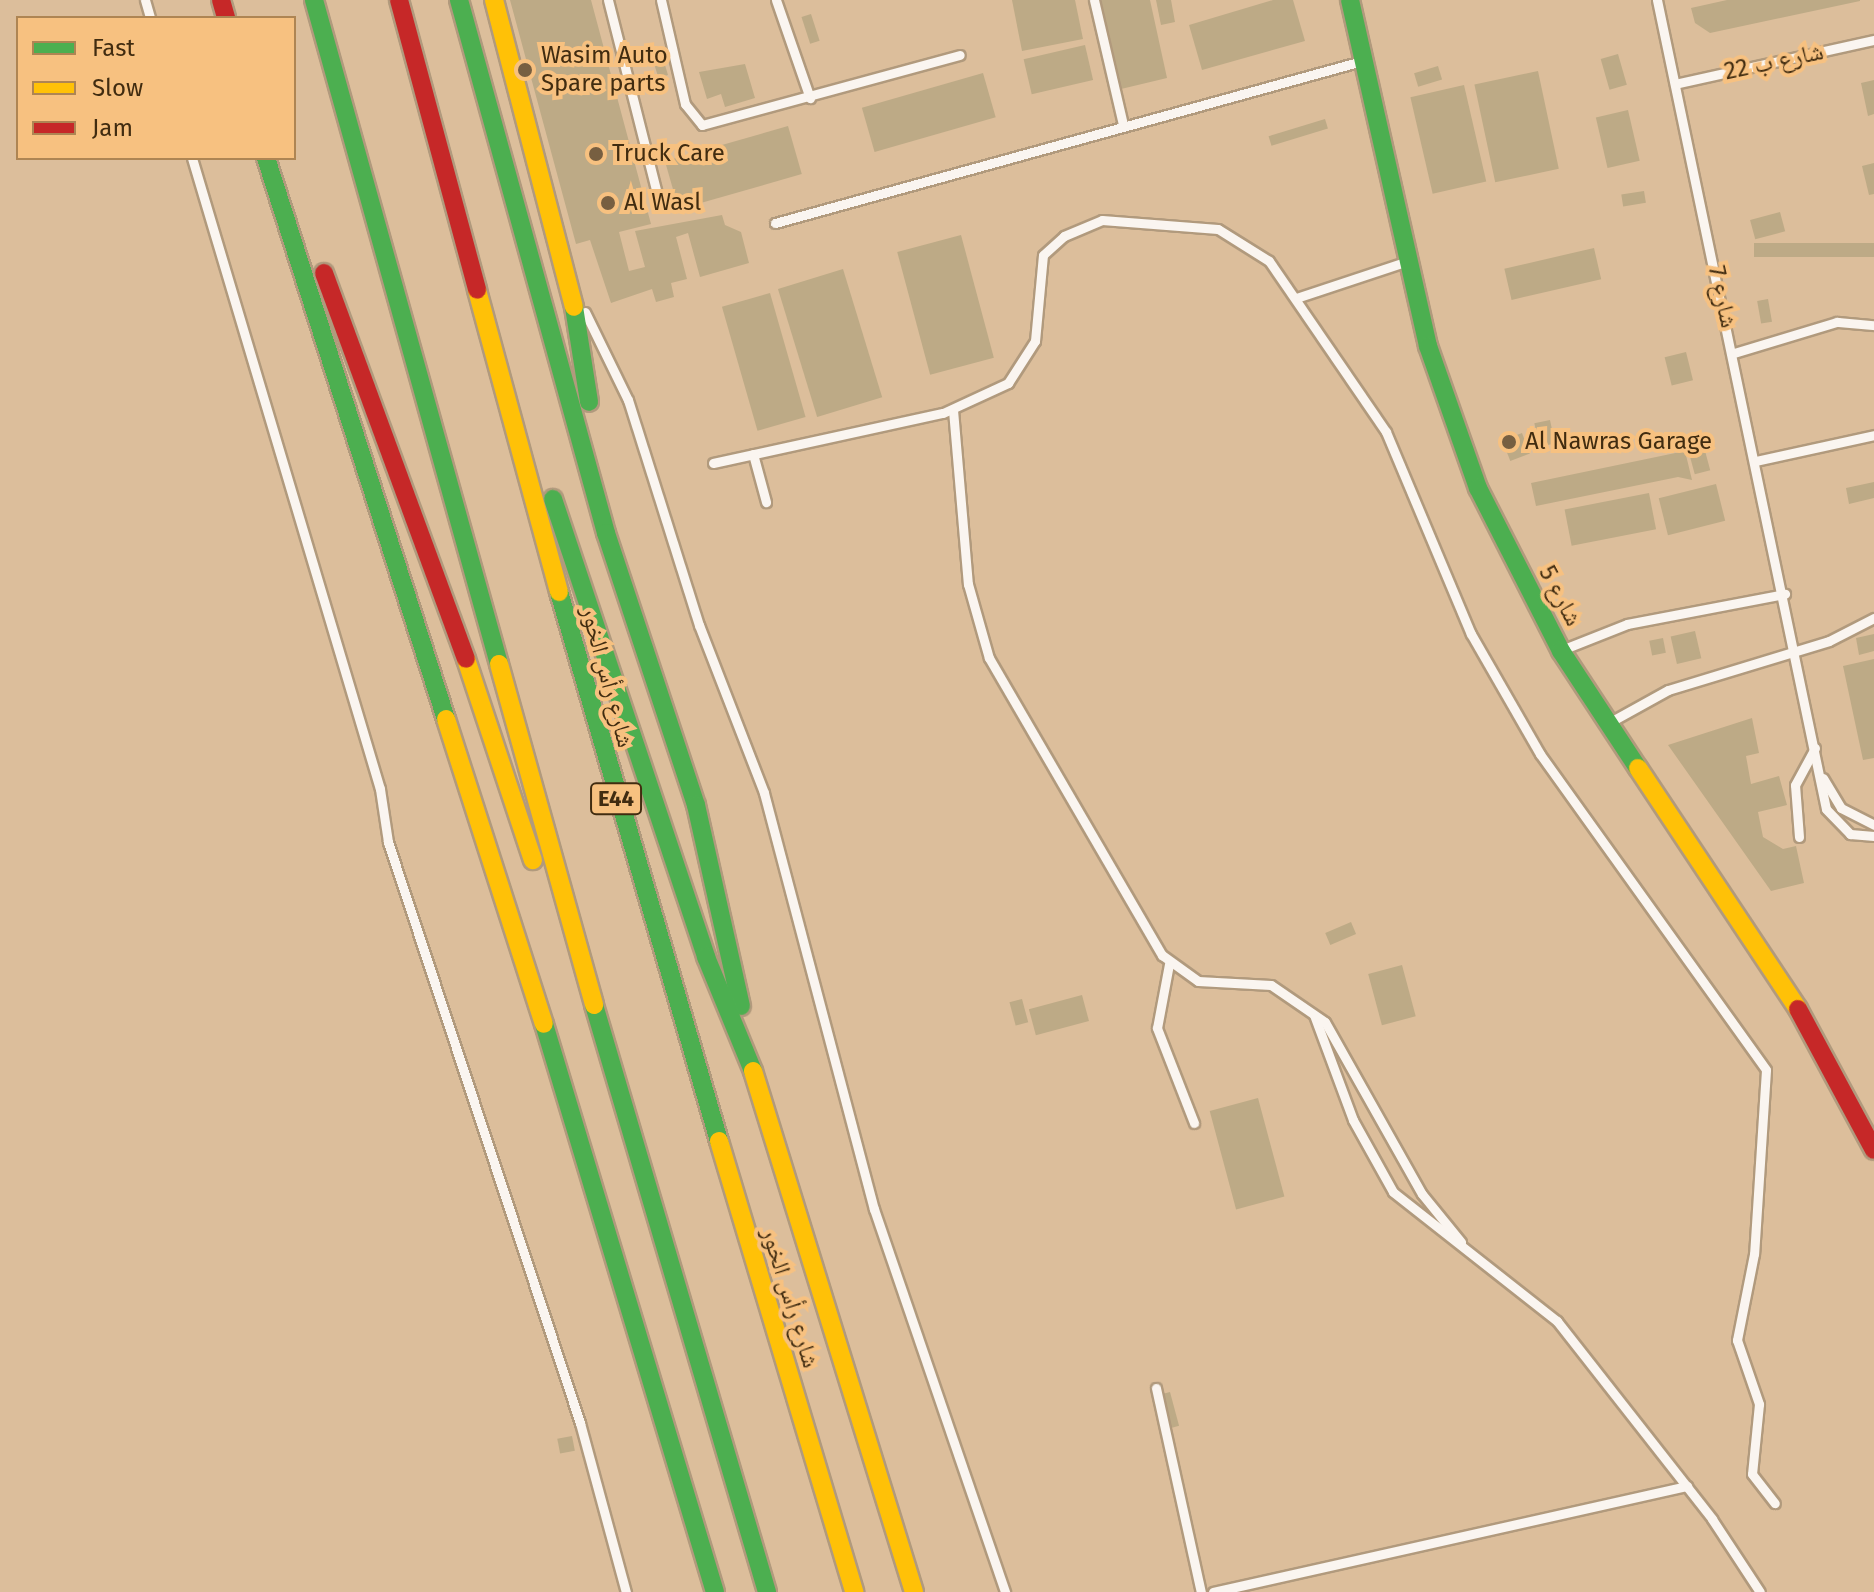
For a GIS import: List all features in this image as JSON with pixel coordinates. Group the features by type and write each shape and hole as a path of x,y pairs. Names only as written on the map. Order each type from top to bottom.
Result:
{"main road":[{"path":"314,0 612,1070 767,1592"},
{"name":"شارع رأس الخور","path":"399,0 602,752 854,1592"},
{"path":"459,0 632,613 696,805 732,950 749,1058"},
{"path":"494,0 574,307 632,613"},
{"name":"شارع 5","path":"1350,0 1408,261 1451,418 1561,651 1820,1043 1874,1150"},
{"path":"267,160 558,1067 715,1592"},
{"path":"274,186 324,274 612,1070"},
{"path":"497,361 578,559 706,957 749,1058 912,1592"}],"lane":[{"path":"608,0 659,201"},
{"path":"661,0 694,120 721,124 960,55"},
{"path":"776,0 810,98"},
{"path":"1094,0 1123,125"},
{"name":"شارع 7","path":"1657,0 1785,594 1818,767"},
{"name":"شارع ب 22","path":"1675,84 1874,40"},
{"path":"775,223 1362,61"},
{"path":"193,160 380,789 388,842 580,1423 626,1592"},
{"path":"713,463 953,410 1017,374 1038,327 1036,276 1043,255 1064,236 1102,220 1145,218 1234,235 1269,261 1400,458 1458,607 1525,731 1766,1070 1754,1254 1737,1340 1759,1404 1752,1474 1775,1503"},
{"path":"1296,298 1408,261"},
{"path":"574,307 593,318 613,361 699,625 755,765 874,1209 1005,1592"},
{"path":"1734,353 1837,322 1874,325"},
{"path":"953,410 968,584 989,658 1169,964 1198,981 1271,985 1329,1027 1422,1194 1461,1242"},
{"path":"1756,461 1874,435"},
{"path":"753,454 766,502"},
{"path":"1561,651 1627,624 1785,594"},
{"path":"1609,722 1668,690 1796,652 1874,618"},
{"path":"1799,837 1795,785 1815,748"},
{"path":"1818,767 1841,808 1874,825"},
{"path":"1818,767 1835,824 1874,836"},
{"path":"1169,964 1157,1028 1194,1123"},
{"path":"1314,1015 1353,1120 1386,1182 1418,1218 1461,1242 1557,1321 1687,1486 1760,1592"},
{"path":"1156,1388 1201,1592"},
{"path":"1213,1592 1687,1486"}],"building":[{"path":"510,0 591,0 651,224 619,232 629,271 645,267 635,231 722,215 725,225 741,232 749,263 700,277 688,233 676,237 687,279 671,283 674,297 656,302 652,289 611,303 590,240 576,244"},
{"path":"1012,0 1075,0 1083,39 1022,51"},
{"path":"1100,0 1150,0 1167,78 1121,89"},
{"path":"1156,0 1171,0 1175,22 1161,25"},
{"path":"1273,0 1293,0 1305,41 1202,70 1189,25"},
{"path":"1727,0 1860,1 1710,33 1695,23 1691,8"},
{"path":"811,14 820,41 810,44 801,17"},
{"path":"1085,45 1093,80 1032,94 1024,59"},
{"path":"661,52 668,75 658,78 651,55"},
{"path":"1618,54 1627,85 1610,90 1601,59"},
{"path":"745,64 755,98 725,107 721,94 707,99 699,72"},
{"path":"1438,66 1442,79 1418,87 1414,73"},
{"path":"1538,71 1559,169 1495,182 1474,85"},
{"path":"983,73 996,117 875,152 862,108"},
{"path":"1874,80 1874,114 1868,116 1861,83"},
{"path":"1464,85 1486,181 1433,194 1410,97"},
{"path":"1628,110 1640,161 1608,168 1596,117"},
{"path":"1325,119 1328,129 1272,146 1269,136"},
{"path":"788,126 802,174 679,209 665,161"},
{"path":"1874,163 1874,194 1869,195 1862,166"},
{"path":"1644,191 1646,203 1623,206 1621,195"},
{"path":"1780,212 1785,231 1755,239 1750,220"},
{"path":"961,235 994,358 930,375 897,252"},
{"path":"1754,243 1874,243 1874,257 1754,257"},
{"path":"1594,248 1601,279 1512,300 1504,269"},
{"path":"843,269 882,397 817,417 778,289"},
{"path":"770,293 806,417 757,431 722,307"},
{"path":"1768,299 1772,322 1761,324 1757,301"},
{"path":"1686,352 1693,380 1672,385 1665,357"},
{"path":"1550,420 1555,443 1539,447 1534,423"},
{"path":"1522,433 1530,454 1510,461 1502,441"},
{"path":"1704,447 1710,470 1695,474 1689,451"},
{"path":"1685,451 1692,480 1678,477 1536,506 1531,483"},
{"path":"1874,482 1874,498 1849,504 1846,488"},
{"path":"1716,484 1725,521 1668,535 1659,498"},
{"path":"1649,493 1656,529 1572,546 1565,509"},
{"path":"1695,631 1701,658 1677,664 1671,637"},
{"path":"1874,634 1874,651 1859,655 1856,638"},
{"path":"1663,638 1666,653 1652,655 1649,641"},
{"path":"1874,659 1874,758 1863,760 1843,666"},
{"path":"1752,718 1759,753 1746,756 1751,784 1779,776 1787,805 1758,812 1763,837 1783,849 1796,846 1804,883 1771,891 1668,745"},
{"path":"1351,922 1356,934 1330,945 1325,933"},
{"path":"1402,965 1416,1016 1382,1025 1368,974"},
{"path":"1082,995 1089,1021 1036,1035 1029,1009"},
{"path":"1022,999 1028,1022 1016,1026 1009,1002"},
{"path":"1258,1098 1284,1197 1236,1209 1210,1111"},
{"path":"1170,1392 1179,1426 1168,1429 1159,1395"},
{"path":"572,1436 575,1451 560,1454 557,1439"}],"traffic: fast":[{"path":"314,0 499,664"},
{"path":"459,0 606,533 696,805 741,1006"},
{"path":"1350,0 1428,346 1478,488 1561,651 1638,768"},
{"path":"267,160 446,719"},
{"path":"574,307 589,402"},
{"path":"553,499 706,957 753,1071"},
{"path":"559,592 719,1141"},
{"path":"594,1005 767,1592"},
{"path":"544,1024 715,1592"}],"traffic: slow":[{"path":"494,0 574,307"},
{"path":"477,290 559,592"},
{"path":"466,659 533,860"},
{"path":"499,664 594,1005"},
{"path":"446,719 544,1024"},
{"path":"1638,768 1798,1009"},
{"path":"753,1071 914,1592"},
{"path":"719,1141 854,1592"}],"traffic: jam":[{"path":"221,0 225,16"},
{"path":"399,0 477,290"},
{"path":"324,273 466,659"},
{"path":"1798,1009 1874,1150"}],"place":[{"name":"Wasim Auto Spare parts","path":"525,70"},
{"name":"Truck Care","path":"596,154"},
{"name":"Al Wasl","path":"608,203"},
{"name":"Al Nawras Garage","path":"1509,442"}]}
